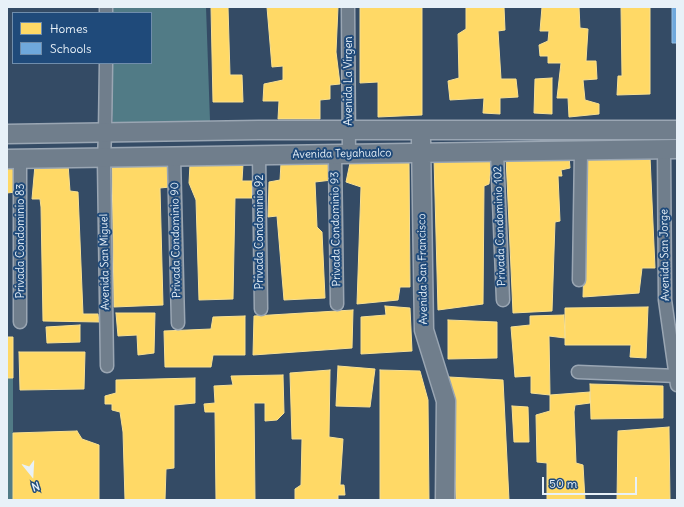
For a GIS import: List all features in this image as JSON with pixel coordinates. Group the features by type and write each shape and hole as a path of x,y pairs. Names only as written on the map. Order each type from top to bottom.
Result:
{"main road":[{"path":"7,134 259,130 677,130"},
{"name":"Avenida San Francisco","path":"421,130 424,330 446,402 445,500"},
{"name":"Avenida Teyahualco","path":"14,159 670,149"}],"street":[{"name":"Avenida La Virgen","path":"342,155 349,130 348,7"},
{"name":"Avenida San Miguel","path":"106,64 104,158 107,366"},
{"name":"Avenida San Jorge","path":"670,149 665,300 676,379"},
{"path":"579,280 581,151"},
{"name":"Privada Condominio 102","path":"497,152 503,300"},
{"name":"Privada Condominio 92","path":"259,155 261,309"},
{"name":"Privada Condominio 93","path":"337,304 342,155"},
{"name":"Privada Condominio 90","path":"174,157 178,323"},
{"name":"Privada Condominio 83","path":"14,159 20,322"},
{"path":"578,372 676,379"}],"green space":[{"path":"108,7 206,7 210,121 113,124 109,64 152,64 152,12 108,12"},
{"path":"7,378 13,378 13,500 7,500"}],"building: Homes":[{"path":"211,7 228,7 230,75 242,75 243,102 213,102"},
{"path":"267,7 338,7 336,52 340,84 330,85 330,99 320,100 320,119 278,119 279,101 263,101 264,84 283,80 283,66 272,67"},
{"path":"360,7 422,7 422,115 378,117 378,82 360,83"},
{"path":"466,7 504,7 505,30 498,31 501,79 516,79 518,97 500,98 500,114 483,113 484,98 450,100 448,81 459,78 458,34 466,29"},
{"path":"542,7 579,7 580,28 588,29 586,61 596,61 597,79 583,80 585,100 599,104 599,114 569,117 568,98 557,98 561,63 548,63 548,56 540,56 539,45 548,41 549,31 540,31"},
{"path":"621,7 650,7 650,94 617,95 618,76 622,76"},
{"path":"552,78 552,114 534,113 535,79"},
{"path":"569,156 570,168 561,170 562,176 558,176 560,221 555,222 552,311 513,313 506,157"},
{"path":"587,157 650,157 655,268 642,268 639,293 583,297"},
{"path":"434,158 492,158 489,184 484,186 483,304 438,310"},
{"path":"409,159 410,287 400,287 398,300 357,304 361,187 346,182 350,163"},
{"path":"331,161 332,180 315,182 317,227 322,232 325,298 284,300 277,216 268,217 269,182 280,180 281,163"},
{"path":"112,163 171,163 170,187 160,188 163,305 114,307"},
{"path":"7,164 15,164 16,192 7,193"},
{"path":"68,164 70,191 78,192 83,314 98,314 99,322 43,321 41,207 40,199 32,199 35,165"},
{"path":"190,164 243,164 242,181 252,181 252,198 235,198 233,299 199,300 196,200 189,183"},
{"path":"385,306 410,308 412,351 361,354 361,317 386,315"},
{"path":"648,307 646,358 630,357 631,345 565,345 565,308"},
{"path":"353,310 352,348 253,355 254,316"},
{"path":"116,313 155,313 154,353 138,355 137,335 118,336"},
{"path":"564,315 565,338 549,336 550,395 531,393 531,376 515,377 511,327 530,325 530,316"},
{"path":"245,316 245,355 213,355 211,367 165,367 164,331 211,329 213,317"},
{"path":"448,320 497,322 497,358 448,359"},
{"path":"80,325 80,342 47,343 46,327"},
{"path":"7,337 13,337 13,378 7,378"},
{"path":"19,352 85,352 84,389 20,390"},
{"path":"338,366 375,369 370,407 336,406"},
{"path":"330,370 329,437 343,439 340,485 344,485 345,495 338,495 338,500 295,500 295,489 301,485 302,439 292,439 290,373"},
{"path":"380,370 420,371 428,400 429,500 380,500"},
{"path":"283,375 284,413 277,420 265,421 265,403 254,403 255,500 216,500 215,412 205,412 204,404 215,403 214,386 233,385 231,376"},
{"path":"449,377 503,380 509,500 456,500 453,399"},
{"path":"195,378 195,403 174,405 174,468 166,469 165,500 125,500 123,432 120,412 112,410 112,404 105,404 105,396 116,393 116,380"},
{"path":"590,384 663,386 663,418 591,419"},
{"path":"590,392 590,403 575,405 574,412 576,463 583,465 585,500 547,500 547,463 537,462 536,415 550,411 550,395"},
{"path":"512,406 528,407 529,442 514,442"},
{"path":"669,427 670,500 617,500 618,431"},
{"path":"77,431 82,439 99,445 99,500 13,500 13,433"}],"building: Schools":[{"path":"672,7 677,7 677,43 672,43"}]}
